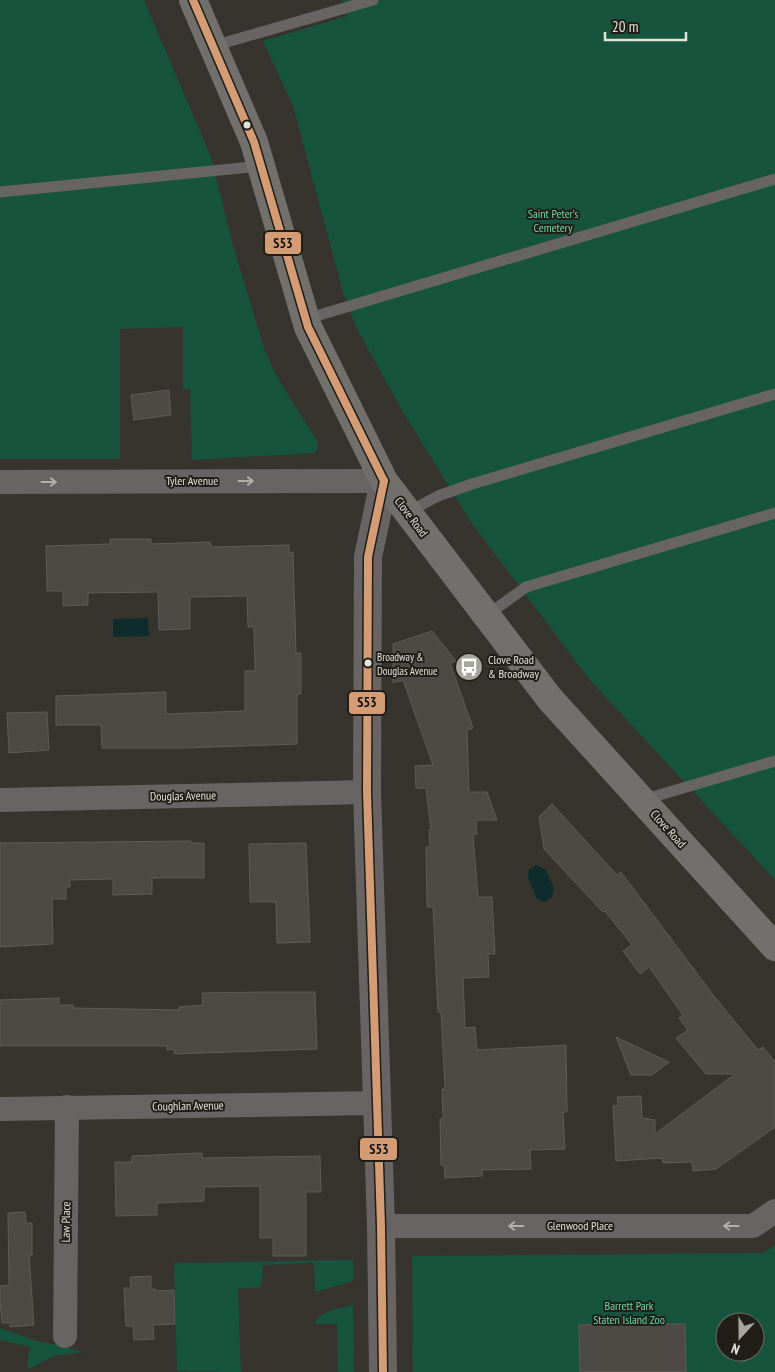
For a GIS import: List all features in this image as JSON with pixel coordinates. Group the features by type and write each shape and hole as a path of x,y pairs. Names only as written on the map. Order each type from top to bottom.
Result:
{"main road":[{"name":"Clove Road","path":"194,0 254,142 306,319 384,481 550,699 775,947"}],"street":[{"name":"Tyler Avenue","path":"0,482 384,481"},
{"path":"383,1372 381,1226 367,792 368,557 384,481"},
{"name":"Douglas Avenue","path":"0,800 367,792"},
{"name":"Coughlan Avenue","path":"0,1109 377,1103"},
{"name":"Law Place","path":"65,1336 67,1108"},
{"name":"Glenwood Place","path":"381,1226 753,1226 775,1211"}],"lane":[{"path":"213,46 373,0"},
{"path":"0,192 261,166"},
{"path":"306,319 775,179"},
{"path":"408,512 438,496 472,484 775,394"},
{"path":"486,616 526,587 775,513"},
{"path":"641,800 775,761"}],"green space":[{"path":"0,0 144,0 211,157 234,249 264,348 276,375 317,441 318,448 315,453 192,460 190,389 183,389 183,327 120,329 120,459 0,459"},
{"name":"Saint Peter’s Cemetery","path":"342,0 775,0 775,880 589,679 471,522 403,412 356,327 343,292 293,106 263,41 347,16"},
{"name":"Barrett Park Staten Island Zoo","path":"775,1245 775,1372 413,1372 412,1256 763,1253"},
{"path":"353,1260 353,1281 315,1292 314,1263 263,1265 261,1287 238,1289 241,1372 177,1371 174,1263"},
{"path":"353,1305 354,1372 338,1372 337,1324 315,1324 325,1313"},
{"path":"0,1328 34,1340 85,1352 54,1356 29,1369 27,1367 30,1347 0,1340"}],"water":[{"path":"148,618 149,636 113,637 113,619"},
{"path":"536,865 546,870 554,888 552,897 545,902 537,899 528,878 529,870"}],"building":[{"path":"169,390 171,415 134,420 131,395"},
{"path":"110,539 151,539 151,544 210,542 211,547 289,545 289,553 293,552 296,653 301,653 301,694 297,694 297,744 186,748 102,748 101,725 56,725 56,696 166,692 166,714 245,711 245,671 255,671 254,627 248,627 247,596 190,597 190,629 159,630 158,592 88,593 88,605 63,606 63,591 47,591 46,546 110,544"},
{"path":"432,631 456,661 450,663 473,728 467,730 469,792 487,792 497,820 476,820 477,834 473,835 478,897 492,897 495,954 488,954 489,977 463,978 465,1028 475,1027 477,1050 566,1045 567,1112 563,1112 565,1149 530,1150 531,1169 482,1170 482,1176 445,1178 444,1165 441,1165 440,1119 443,1118 442,1089 445,1089 441,1012 438,1012 433,907 427,907 426,847 430,847 429,830 431,830 426,788 416,788 415,766 433,765 403,680 393,683 393,644"},
{"path":"47,712 49,750 9,753 7,713"},
{"path":"552,804 617,875 621,872 714,996 758,1050 763,1047 775,1062 775,1127 716,1169 693,1171 692,1162 663,1163 662,1158 616,1161 613,1106 618,1106 617,1097 641,1096 642,1118 655,1120 655,1134 735,1074 706,1074 676,1038 688,1030 679,1018 683,1015 649,967 640,974 623,951 632,945 605,911 603,912 544,849 539,817"},
{"path":"191,841 191,843 204,843 204,878 152,878 152,894 113,895 113,879 70,880 70,887 66,887 66,899 52,899 53,944 0,947 0,843"},
{"path":"306,843 310,942 277,943 276,902 250,902 249,844"},
{"path":"315,992 317,1049 174,1054 174,1049 167,1050 167,1046 0,1046 0,1000 59,998 59,1005 73,1005 73,1008 179,1010 179,1007 203,1005 202,993"},
{"path":"616,1037 669,1062 652,1075 631,1075"},
{"path":"202,1153 202,1158 320,1156 321,1192 306,1192 306,1256 273,1256 273,1238 260,1238 260,1186 204,1187 204,1201 157,1203 157,1215 116,1216 115,1162 132,1162 132,1156"},
{"path":"25,1212 26,1223 32,1223 32,1255 29,1255 34,1325 10,1327 10,1323 2,1323 0,1302 0,1286 9,1285 8,1213"},
{"path":"151,1276 151,1289 155,1289 155,1291 174,1290 175,1324 153,1325 154,1339 134,1340 133,1326 126,1326 124,1288 131,1288 130,1277"},
{"path":"685,1324 686,1372 580,1372 579,1325"}],"transit line":[{"name":"S53","path":"193,0 254,142 308,327 384,481"},
{"name":"S53","path":"383,1372 381,1226 367,792 368,557 384,481"}],"place":[{"name":"Broadway & Douglas Avenue","path":"368,663"},
{"name":"Clove Road & Broadway","path":"469,667"}]}
